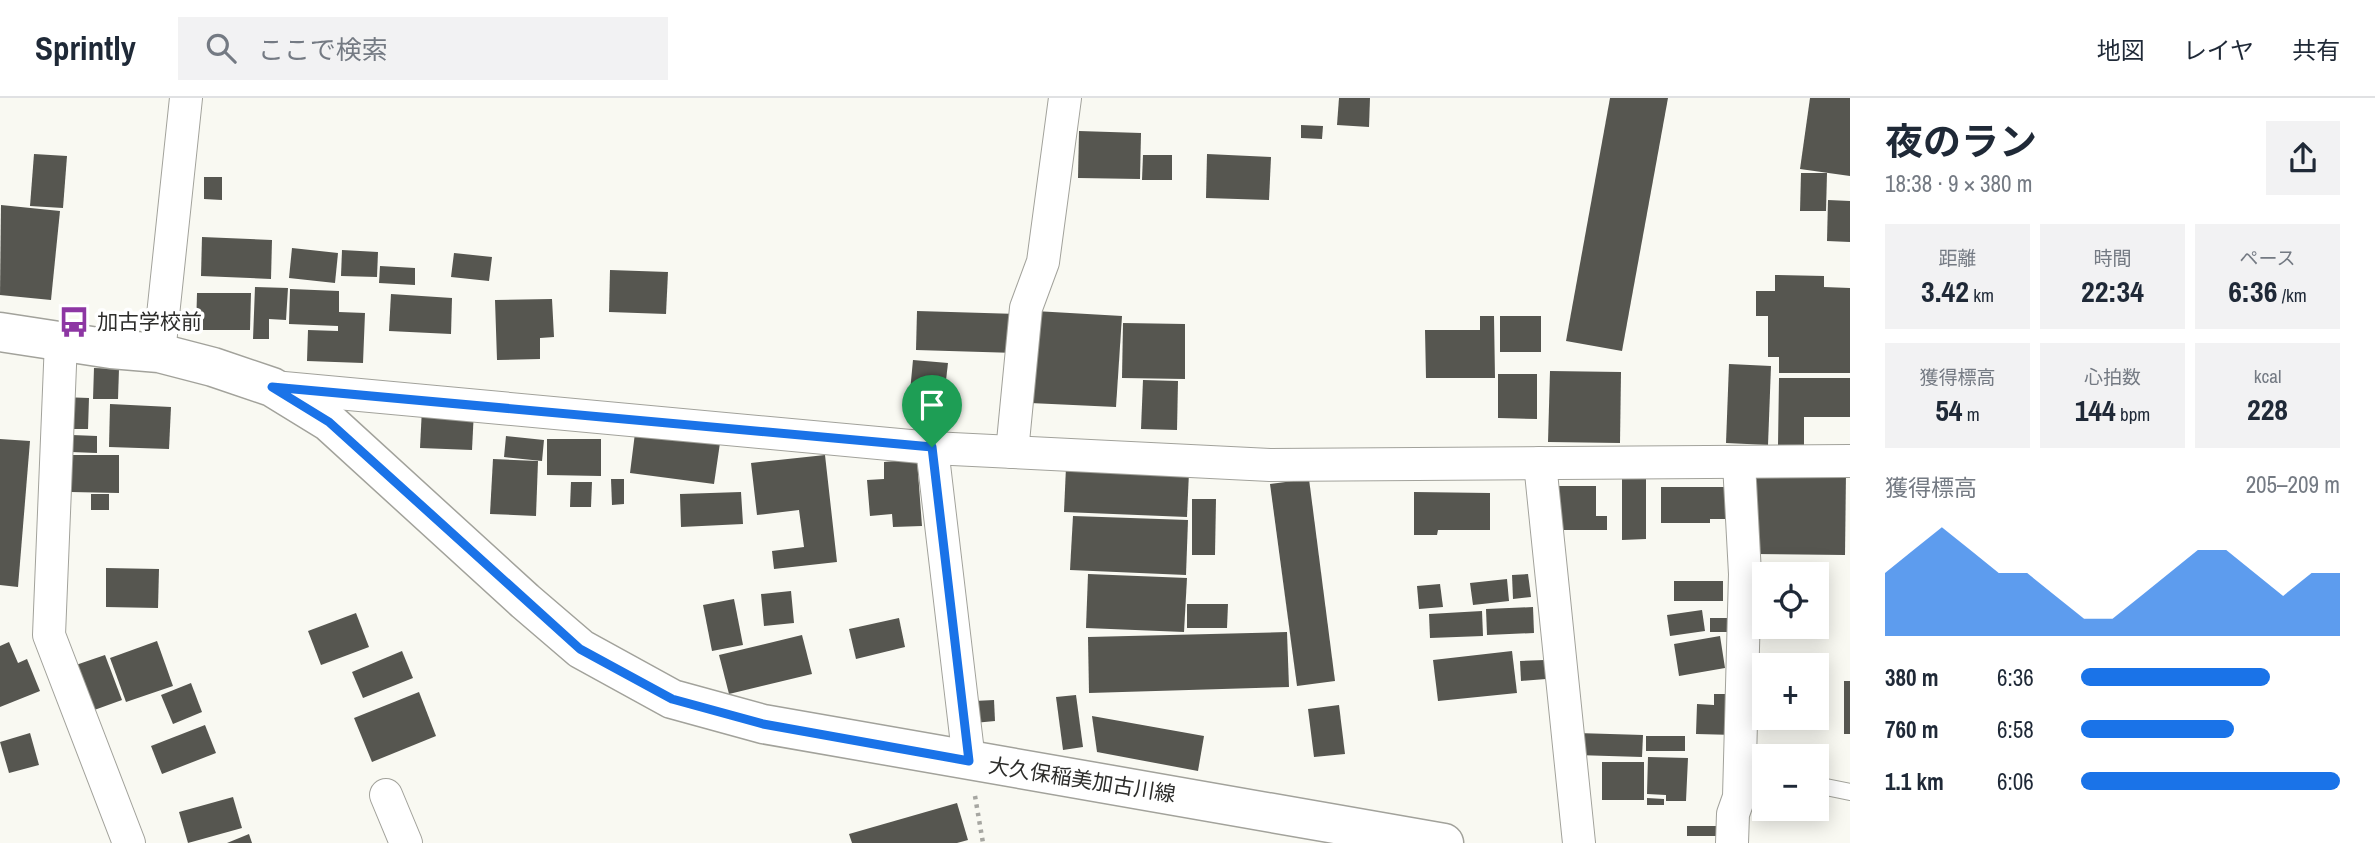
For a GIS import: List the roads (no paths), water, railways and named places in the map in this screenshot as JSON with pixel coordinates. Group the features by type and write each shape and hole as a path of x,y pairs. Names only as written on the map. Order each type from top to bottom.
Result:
{"main road":[{"name":"大久保稲美加古川線","path":"0,332 111,349 159,353 213,367 272,387 329,422 580,649 672,699 763,724 1444,843"}],"street":[{"path":"159,353 186,98"},
{"path":"1012,452 1026,308 1043,262 1065,98"},
{"path":"61,341 49,635 130,843"},
{"path":"272,387 932,447 1270,465 1850,461"},
{"path":"932,447 969,761"},
{"path":"1540,463 1580,843"},
{"path":"1732,843 1733,814 1751,792 1739,463"},
{"path":"386,794 406,843"}],"lane":[{"path":"1829,788 1850,792"}],"place":[{"name":"加古学校前","path":"74,322"}]}
